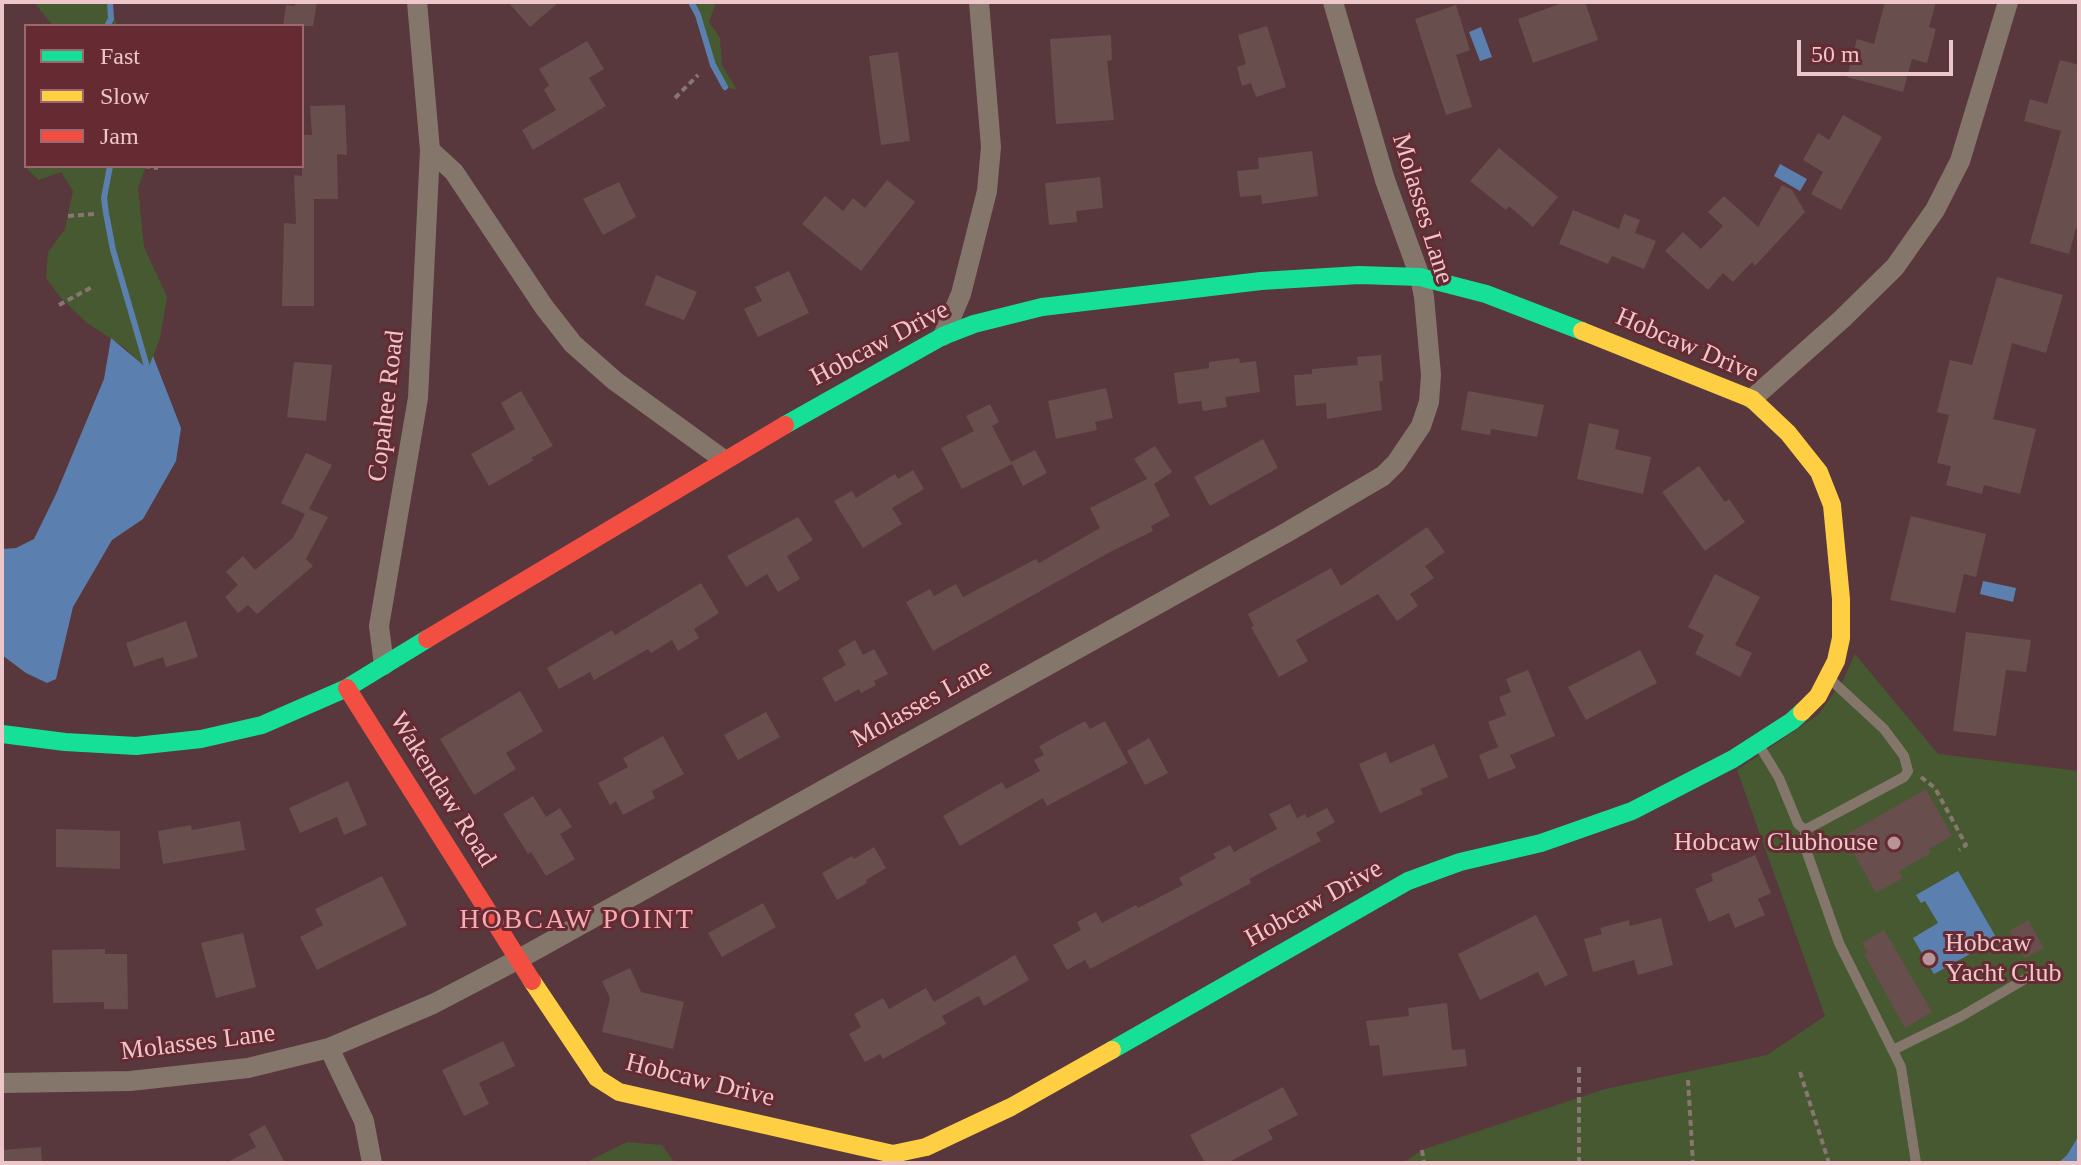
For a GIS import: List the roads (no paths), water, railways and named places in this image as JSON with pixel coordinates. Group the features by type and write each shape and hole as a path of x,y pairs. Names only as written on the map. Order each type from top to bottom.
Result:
{"street":[{"name":"Copahee Road","path":"384,665 379,626 418,398 428,236 430,150 417,2"},
{"path":"943,336 961,294 987,191 991,147 979,2"},
{"name":"Molasses Lane","path":"2,1083 130,1081 248,1068 329,1048 433,1004 1325,512 1383,476 1396,463 1421,426 1429,402 1431,375 1420,277 1397,219 1333,2"},
{"path":"1752,399 1895,267 1935,210 1960,161 2008,2"},
{"path":"430,150 454,172 544,307 573,344 615,381 724,460"},
{"name":"Hobcaw Drive","path":"2,734 136,746 201,739 262,725 347,688 724,460 943,336 1021,312 1116,297 1261,281 1359,275 1420,277 1486,294 1752,399 1788,433 1819,472 1832,505 1841,599 1841,638 1836,661 1818,696 1792,721 1733,759 1632,811 1554,839 1460,862 1408,881 1011,1107 926,1147 893,1154 619,1092 597,1078 578,1053 519,959"},
{"name":"Wakendaw Road","path":"347,688 519,959"},
{"path":"329,1048 364,1121 372,1163"}],"lane":[{"path":"1805,830 1904,777 1908,771 1904,756 1884,729 1828,677"},
{"path":"1758,743 1779,778 1798,824 1805,830 1805,847 1839,943 1901,1067 1916,1163"},
{"path":"1893,1050 1960,1017 2032,975"}],"water":[{"path":"1481,27 1492,57 1480,61 1469,32"},
{"path":"1780,164 1807,179 1800,191 1774,176"},
{"path":"111,338 148,369 153,356 181,428 176,461 143,519 112,540 73,607 56,679 47,683 26,673 2,655 2,549 16,548 34,539 104,379"},
{"path":"1983,581 2016,588 2013,602 1980,594"},
{"path":"1958,871 1997,939 1934,974 1913,938 1938,923 1925,901 1921,903 1916,895"},
{"path":"2079,1135 2079,1163 2058,1163 2067,1155"}],"waterway":[{"path":"108,24 111,19 110,2"},
{"path":"691,2 713,65 725,87"},
{"path":"110,168 104,198 113,250 148,370"}],"place":[{"name":"Hobcaw Clubhouse","path":"1894,843"},
{"name":"Hobcaw Yacht Club","path":"1929,959"}],"district":[{"name":"HOBCAW POINT","path":"577,921"}]}
